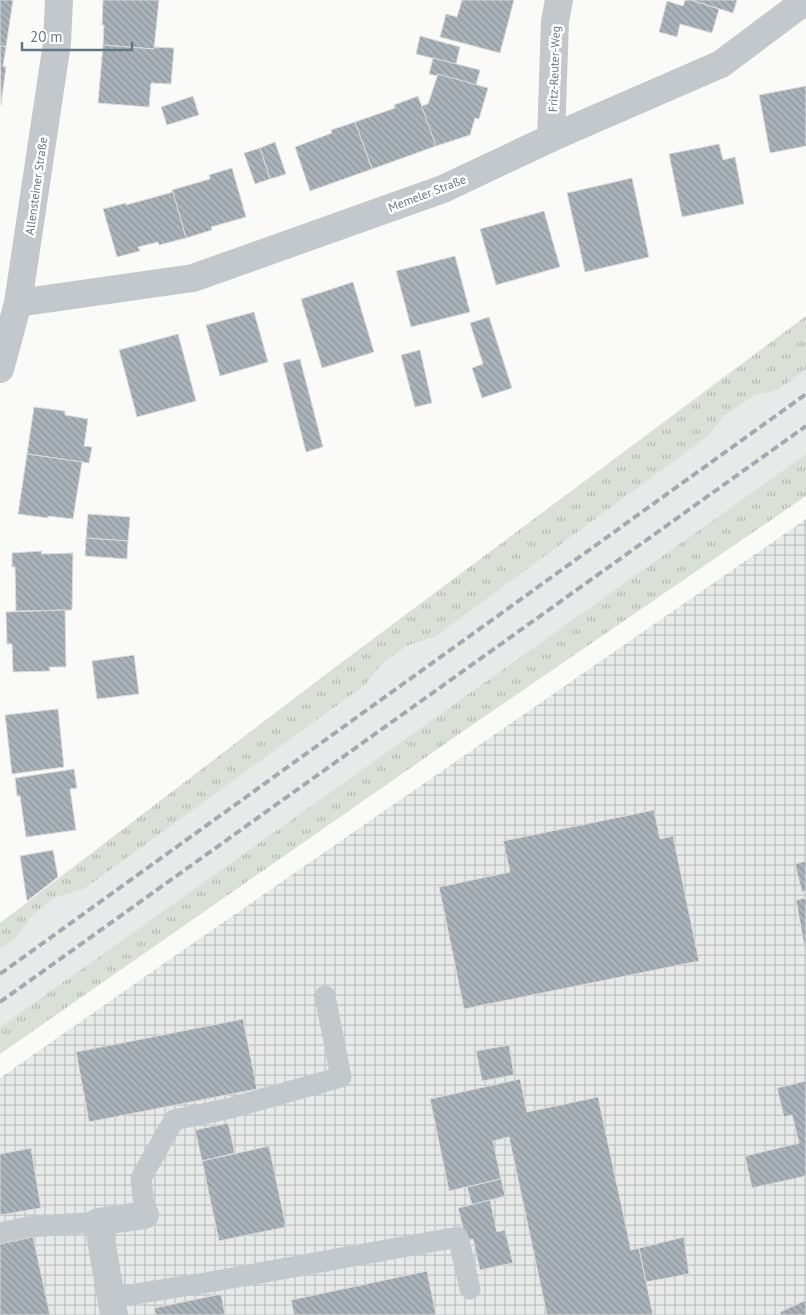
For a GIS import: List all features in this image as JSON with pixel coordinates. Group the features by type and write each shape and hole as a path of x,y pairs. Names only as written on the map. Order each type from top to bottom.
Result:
{"street":[{"name":"Allensteiner Straße","path":"0,370 18,304 56,43 59,0"},
{"name":"Fritz-Reuter-Weg","path":"551,138 555,22 559,0"},
{"name":"Memeler Straße","path":"18,304 193,278 443,189 551,138 720,64 801,3"},
{"path":"112,1306 98,1222 145,1215"}],"lane":[{"path":"145,1215 141,1178 174,1120 231,1108 341,1077 325,996"},
{"path":"0,1233 28,1227 98,1222"},
{"path":"112,1306 220,1280 458,1237 470,1289"}],"shaded area":[{"path":"806,369 806,454 0,1027 0,949 14,940 32,916 54,898 84,889 365,685 384,662 409,645 435,637 708,436 724,416 755,395 778,390"},
{"path":"806,519 806,1315 0,1315 0,1078"}],"green space":[{"path":"806,316 806,369 778,390 755,395 724,416 708,436 435,637 409,645 384,662 365,685 84,889 54,898 32,916 14,940 0,949 0,923 338,665"},
{"path":"806,454 806,496 462,732 0,1054 0,1027"}],"building":[{"path":"0,0 13,0 6,47 0,46"},
{"path":"103,0 159,0 154,49 103,45"},
{"path":"462,0 514,0 500,53 440,37 446,14 457,17"},
{"path":"685,0 691,0 719,9 712,33 680,24 677,37 659,32 667,1 683,6"},
{"path":"691,0 737,0 733,13"},
{"path":"420,36 460,47 456,64 416,54"},
{"path":"103,45 154,49 154,47 174,48 171,84 151,83 149,107 98,103"},
{"path":"0,46 6,47 3,66 6,67 1,105"},
{"path":"433,58 480,70 476,85 429,74"},
{"path":"438,74 488,88 479,119 475,118 470,135 436,146 421,106 428,104"},
{"path":"806,86 806,146 770,153 759,95"},
{"path":"193,96 199,115 167,125 161,107"},
{"path":"418,96 436,146 372,169 355,122 395,108 394,105"},
{"path":"355,122 372,169 310,191 295,147 332,133 331,130"},
{"path":"275,142 286,174 270,179 260,148"},
{"path":"719,144 723,160 735,157 744,204 682,217 669,154"},
{"path":"260,148 270,179 255,184 244,153"},
{"path":"232,168 246,217 211,227 212,230 186,238 172,190 210,179 209,175"},
{"path":"632,178 649,257 585,272 567,193"},
{"path":"173,192 186,238 159,245 158,242 138,247 140,251 117,257 103,209 126,203 126,205"},
{"path":"544,211 560,267 496,285 480,229"},
{"path":"455,256 470,312 411,327 396,271"},
{"path":"353,282 374,352 322,368 301,299"},
{"path":"254,312 268,362 220,376 206,325"},
{"path":"489,317 512,388 482,398 472,368 483,364 470,323"},
{"path":"178,334 196,401 137,417 119,350"},
{"path":"420,350 432,403 415,407 401,355"},
{"path":"300,359 323,447 306,452 283,363"},
{"path":"34,407 65,411 65,415 88,419 84,446 92,447 89,463 27,454"},
{"path":"27,454 82,462 73,519 18,514"},
{"path":"88,514 130,517 128,541 86,538"},
{"path":"86,538 128,541 127,559 85,556"},
{"path":"42,551 41,554 73,553 72,610 16,611 15,567 12,567 12,553"},
{"path":"65,610 66,667 49,667 50,671 13,672 12,644 7,644 6,612"},
{"path":"134,655 139,694 97,699 92,661"},
{"path":"58,709 64,767 12,774 5,715"},
{"path":"74,769 77,788 70,789 76,830 26,837 20,796 17,796 15,778"},
{"path":"654,810 660,839 673,836 699,961 464,1009 439,887 510,872 503,841"},
{"path":"53,850 58,877 27,901 20,856"},
{"path":"806,861 806,891 802,892 795,864"},
{"path":"806,898 806,955 796,900"},
{"path":"243,1019 257,1089 89,1122 76,1052"},
{"path":"509,1045 514,1075 482,1081 476,1051"},
{"path":"520,1079 527,1112 598,1097 631,1250 639,1248 653,1315 547,1315 509,1137 493,1141 501,1179 449,1191 430,1099"},
{"path":"806,1081 806,1176 752,1188 745,1156 799,1143 792,1115 784,1117 777,1088"},
{"path":"228,1123 235,1153 202,1161 195,1130"},
{"path":"269,1146 286,1227 219,1241 202,1161"},
{"path":"31,1148 41,1208 0,1215 0,1154"},
{"path":"501,1179 505,1196 472,1205 467,1187"},
{"path":"490,1200 497,1232 505,1230 513,1263 480,1270 473,1239 466,1240 458,1208"},
{"path":"33,1237 50,1315 0,1315 0,1244"},
{"path":"684,1237 689,1274 646,1282 639,1248"},
{"path":"427,1271 436,1315 294,1315 291,1300"},
{"path":"221,1294 225,1315 156,1315 154,1308"},
{"path":"806,1300 806,1315 781,1315 780,1312"}],"railway":[{"path":"0,974 806,394"},
{"path":"0,1002 806,426"}]}
